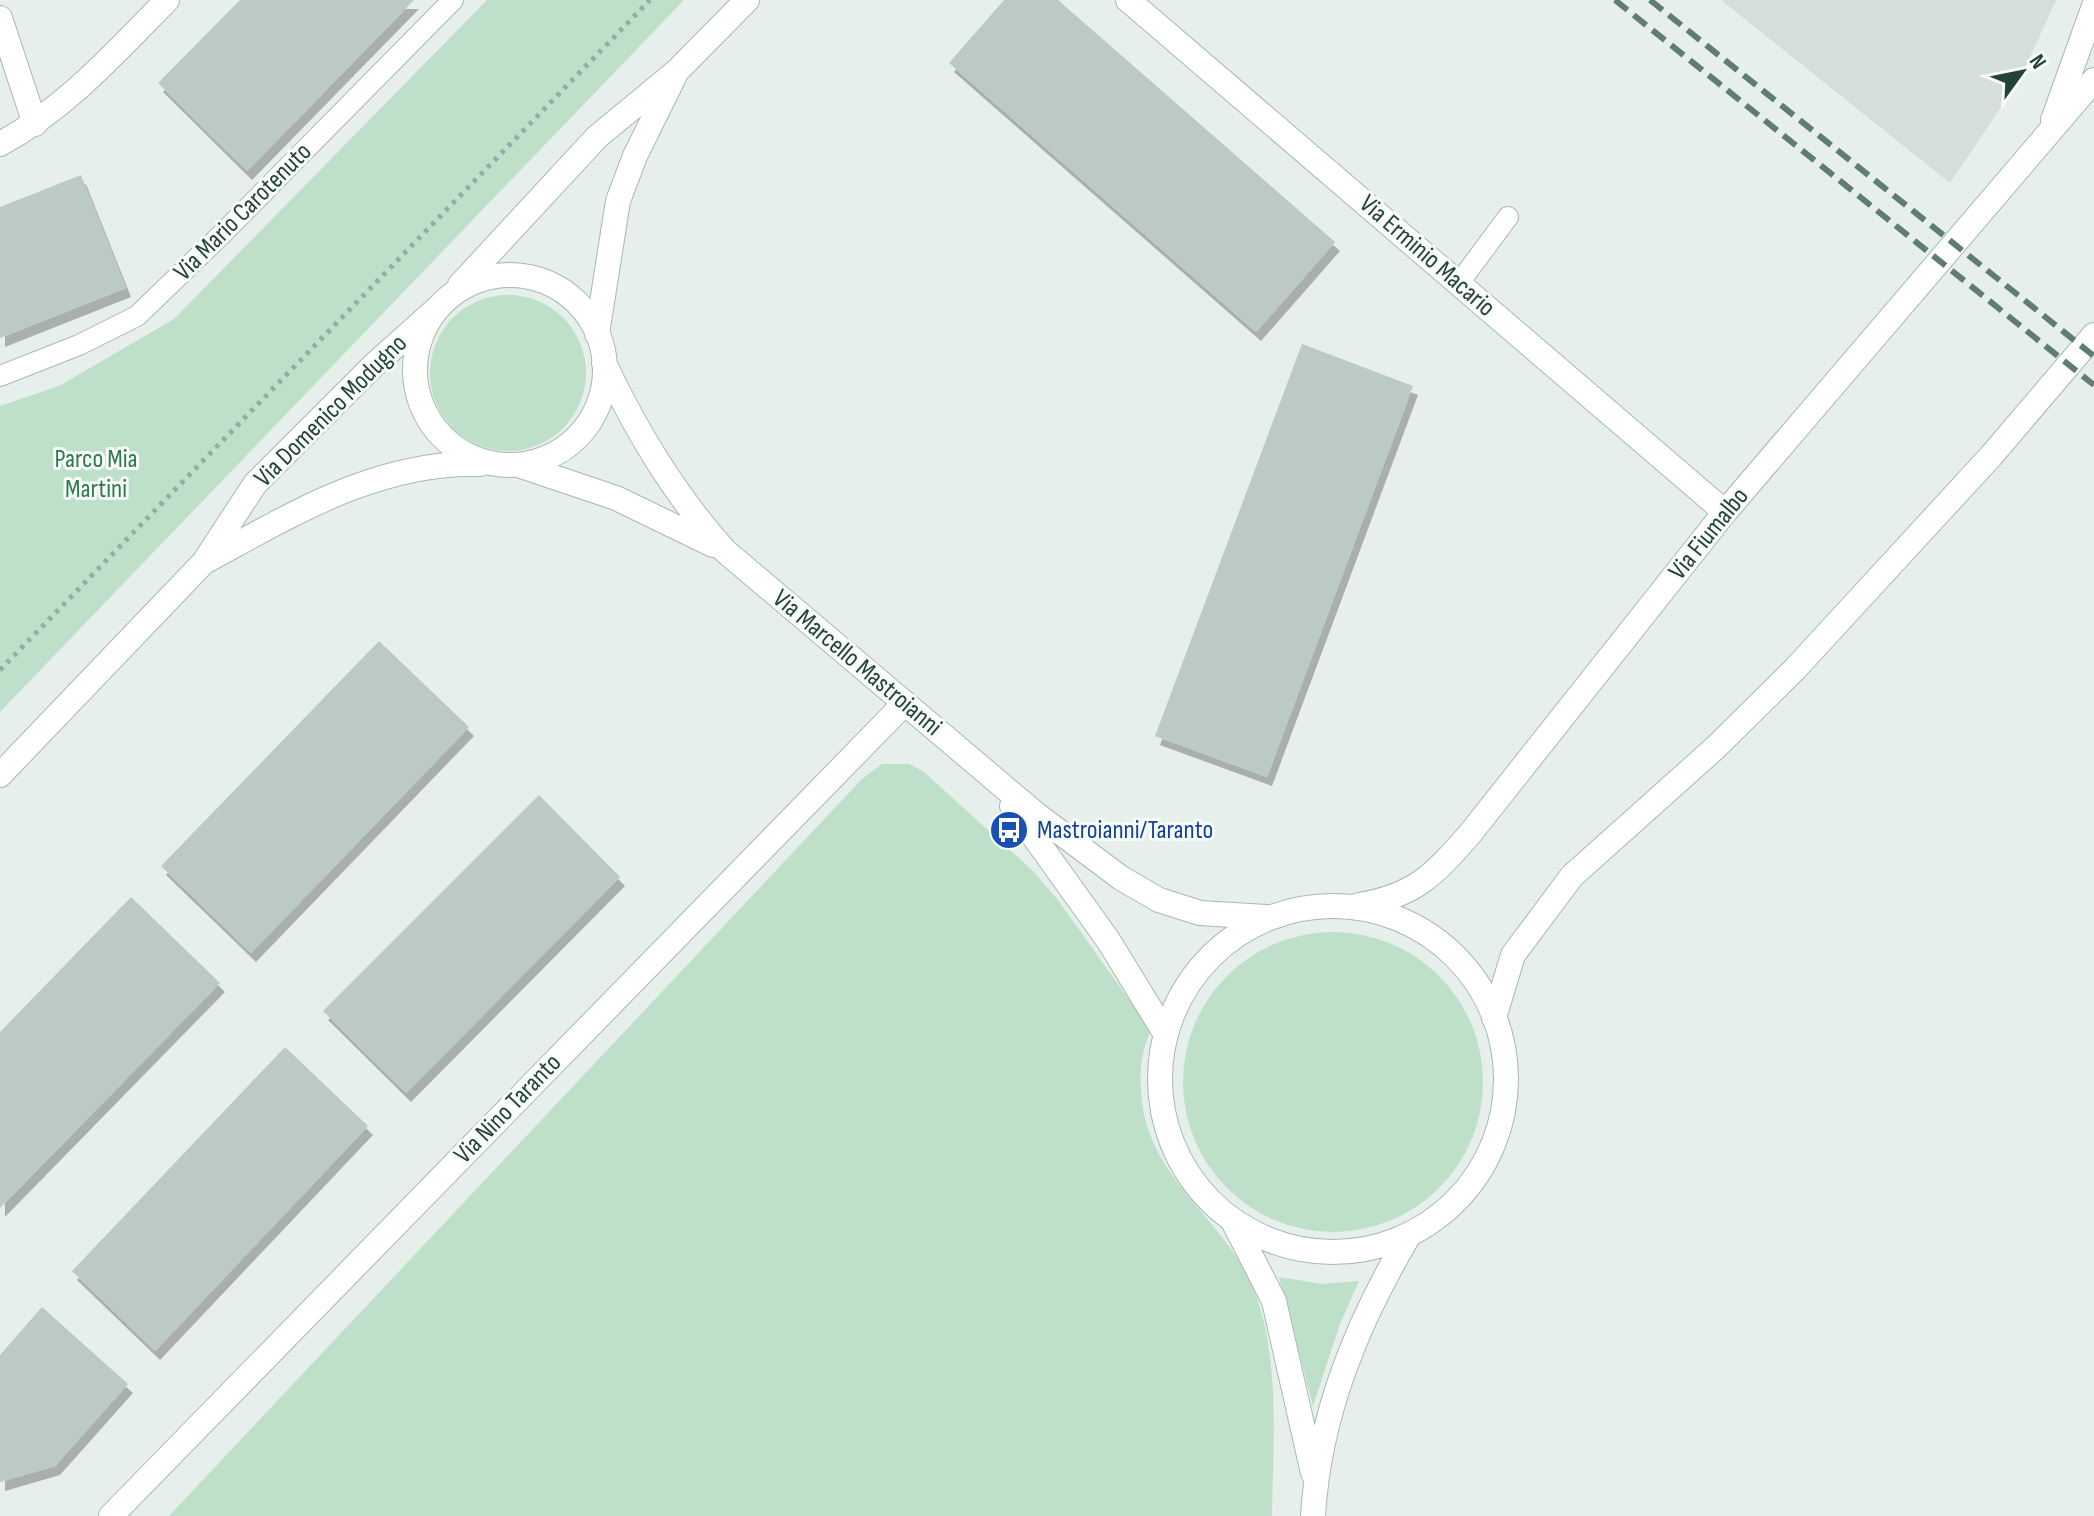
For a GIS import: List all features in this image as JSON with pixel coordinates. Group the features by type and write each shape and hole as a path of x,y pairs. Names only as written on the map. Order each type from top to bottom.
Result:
{"street":[{"path":"0,144 35,124 87,82 167,0"},
{"name":"Via Domenico Modugno","path":"0,775 204,562 255,484 374,365 446,300 597,137 677,71 747,0"},
{"name":"Via Erminio Macario","path":"1128,0 1725,512"},
{"name":"Via Fiumalbo","path":"2046,137 2094,6"},
{"path":"0,18 35,124"},
{"name":"Via Domenico Modugno","path":"597,334 618,201 635,156 677,71"},
{"name":"Via Fiumalbo","path":"1359,905 1408,892 1447,859 1518,776 1725,512 2094,80"},
{"path":"506,275 543,281 576,302 597,334 604,363 600,400 582,432 552,455 508,464 479,460 444,438 421,404 416,383 419,342 446,300 468,284 506,275"},
{"path":"1494,1018 1513,955 1572,876 1715,748 1795,669 1991,456 2094,335"},
{"name":"Via Marcello Mastroianni","path":"604,363 651,453 688,508 725,551 1037,815 1121,878 1159,900 1200,913 1269,918"},
{"name":"Via Domenico Modugno","path":"204,562 351,486 419,466 508,464"},
{"name":"Via Marcello Mastroianni","path":"508,464 638,507 725,551"},
{"name":"Via Nino Taranto","path":"111,1516 905,703"},
{"name":"Via Marcello Mastroianni","path":"989,774 1108,940 1165,1033"},
{"path":"1326,904 1359,905 1392,915 1438,944 1476,986 1494,1018 1507,1077 1505,1111 1496,1147 1472,1185 1446,1210 1408,1237 1374,1249 1340,1254 1295,1251 1273,1242 1230,1215 1190,1176 1166,1130 1159,1069 1165,1033 1188,981 1200,965 1235,934 1269,918 1326,904"},
{"path":"1230,1215 1274,1301 1315,1485"},
{"path":"1313,1516 1315,1485 1330,1414 1354,1339 1408,1237"}],"lane":[{"name":"Via Mario Carotenuto","path":"0,376 79,345 137,316 453,0"},
{"path":"1459,283 1508,217"}],"path":[{"path":"0,670 650,0"}],"shaded area":[{"path":"1721,0 2056,0 2020,79 1950,183"}],"green space":[{"name":"Parco Mia Martini","path":"487,0 684,0 0,712 0,406 59,386 174,319"},
{"path":"508,295 538,301 563,318 580,343 586,373 580,403 563,428 538,445 508,451 478,445 453,428 436,403 430,373 436,343 453,318 478,301"},
{"path":"882,764 909,764 924,772 1033,871 1057,899 1151,1030 1141,1073 1142,1101 1148,1130 1176,1180 1230,1247 1245,1271 1264,1324 1274,1406 1272,1516 169,1516 862,779"},
{"path":"1348,932 1377,938 1404,949 1428,966 1449,987 1472,1024 1481,1053 1481,1111 1466,1153 1449,1177 1428,1198 1404,1215 1377,1226 1348,1232 1318,1232 1289,1226 1262,1215 1238,1198 1208,1166 1194,1140 1185,1111 1183,1067 1189,1038 1200,1011 1217,987 1249,957 1275,943 1304,934"},
{"path":"1279,1277 1322,1284 1359,1281 1340,1324 1313,1406"}],"building":[{"path":"240,0 414,0 247,171 158,83"},
{"path":"1004,0 1058,0 1335,242 1256,332 949,63"},
{"path":"81,175 126,288 0,338 0,207"},
{"path":"1302,344 1413,386 1267,777 1155,736"},
{"path":"379,641 469,727 251,953 161,866"},
{"path":"539,795 620,877 406,1093 323,1011"},
{"path":"131,897 220,983 0,1208 0,1032"},
{"path":"285,1047 368,1126 155,1351 72,1271"},
{"path":"42,1307 128,1384 55,1466 0,1482 0,1355"}],"railway":[{"path":"1615,0 2094,385"},
{"path":"1650,0 2094,356"}],"place":[{"name":"Mastroianni/Taranto","path":"1009,830"}]}
